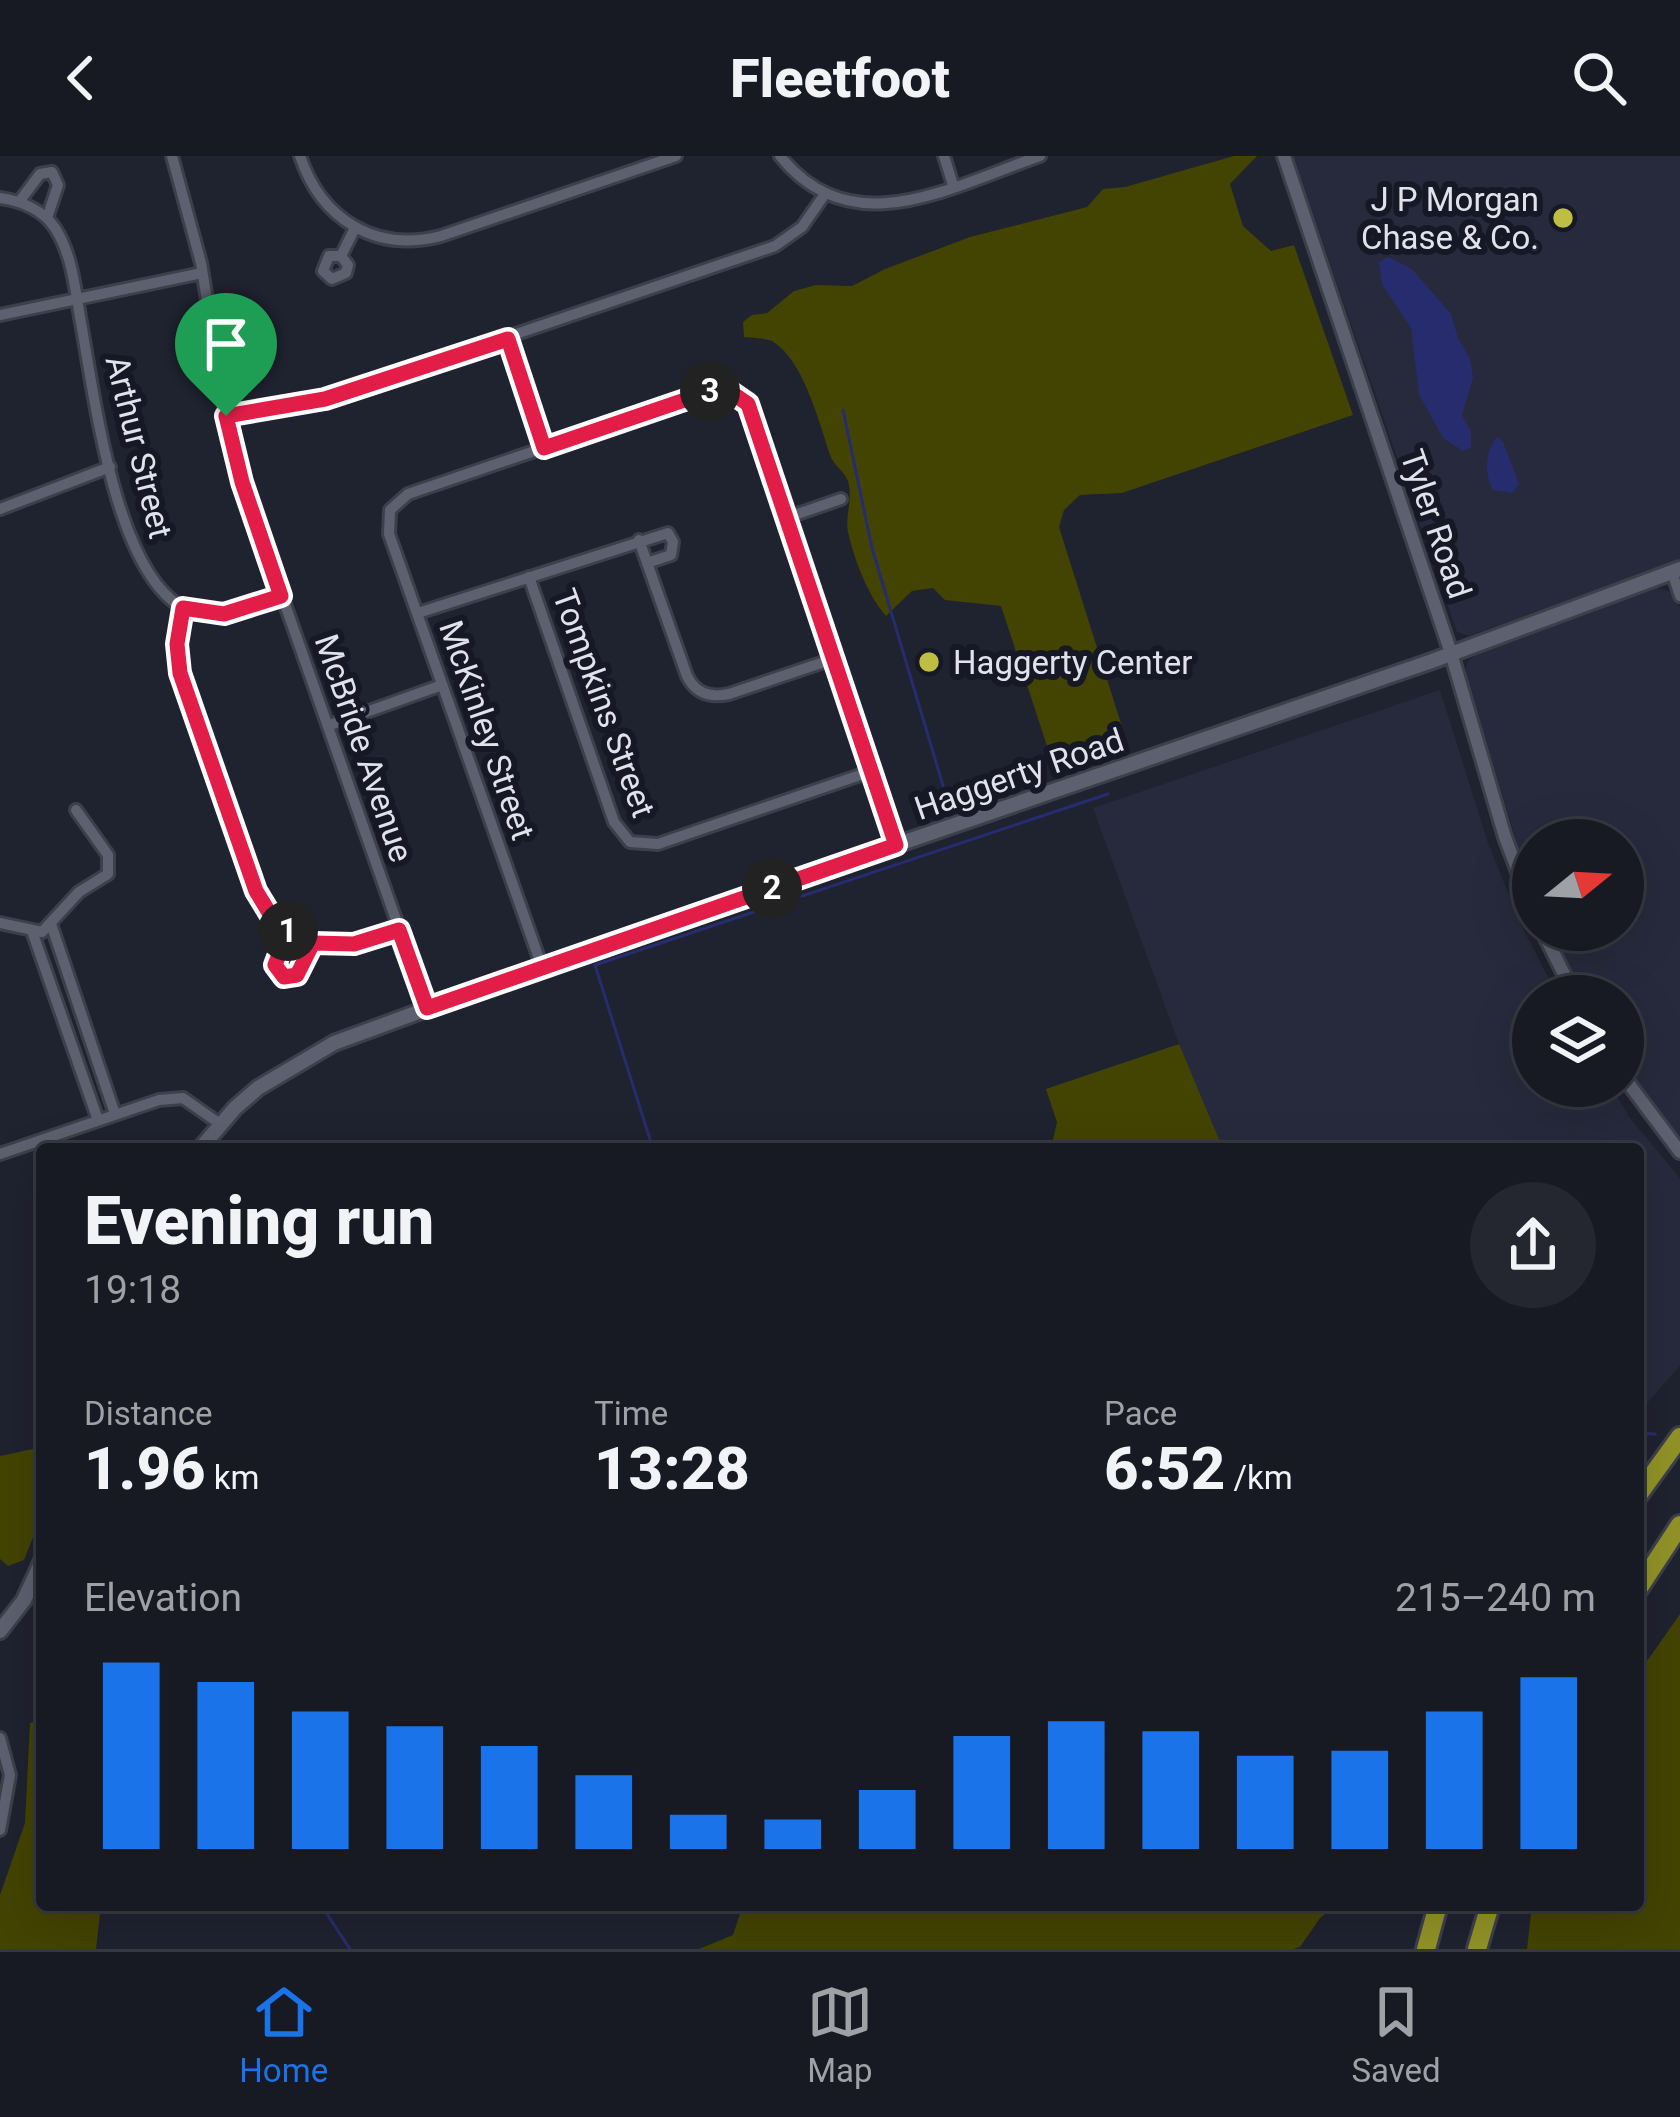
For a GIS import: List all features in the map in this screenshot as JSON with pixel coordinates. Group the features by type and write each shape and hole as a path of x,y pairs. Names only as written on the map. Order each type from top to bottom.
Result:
{"highway":[{"path":"1644,1487 1680,1437"},
{"path":"1644,1580 1680,1526"},
{"path":"1426,1949 1436,1911"},
{"path":"1477,1949 1488,1911"}],"main road":[{"name":"Haggerty Road","path":"205,1143 258,1088 334,1043 1676,570"},
{"path":"0,1631 24,1600 36,1574"}],"street":[{"name":"McBride Avenue","path":"172,156 202,273 242,482 427,1008"},
{"path":"300,156 319,197 355,229 385,239 428,240 676,156"},
{"path":"780,156 805,182 825,194 851,203 883,205 1040,156"},
{"path":"944,156 953,185"},
{"name":"Tyler Road","path":"1284,156 1451,653 1512,856"},
{"name":"Arthur Street","path":"19,202 38,177 52,172 58,184 50,221 68,256 110,467 143,568 162,594 183,608"},
{"path":"226,416 325,399 775,246 802,227 825,194"},
{"path":"0,198 19,202 50,221"},
{"path":"341,256 355,229"},
{"path":"0,315 202,273"},
{"path":"508,339 544,448 711,391 729,391 752,411 896,845"},
{"name":"McKinley Street","path":"542,967 387,528 390,510 408,494 544,448"},
{"path":"0,508 110,467"},
{"path":"786,518 841,500"},
{"path":"418,614 668,533 673,542 671,555 647,562"},
{"path":"639,540 687,676 703,693 729,694 833,659"},
{"path":"1676,570 1680,596"},
{"name":"Tompkins Street","path":"529,577 614,822 624,838 658,844 872,771"},
{"path":"281,596 224,614 183,608 177,644 180,673 256,891 288,931 313,943 354,944 399,930"},
{"path":"329,725 442,685"},
{"path":"0,923 32,931 48,927 79,892 110,870 108,855 76,810"},
{"path":"48,927 115,1114"},
{"path":"32,931 98,1120"},
{"path":"288,931 275,965 284,977 297,975 313,943"},
{"path":"0,1154 159,1100 183,1098 220,1124"},
{"path":"1644,1104 1680,1153"},
{"path":"0,1738 10,1775 0,1830"}],"shaded area":[{"path":"1234,156 1257,156 1230,184 1243,226 1271,251 1294,245 1353,415 1122,493 1080,495 1064,510 1059,527 1124,733 1049,752 1001,606 945,600 933,588 912,591 886,616 879,608 851,543 848,480 832,459 801,376 772,341 744,337 743,322 767,313 794,291 816,285 852,286 970,237 1087,207 1103,189"},
{"path":"1293,156 1680,156 1680,559 1469,636 1457,632"},
{"path":"1388,257 1412,269 1451,314 1470,359 1473,378 1462,415 1471,432 1471,447 1463,451 1443,438 1419,394 1411,328 1382,284 1379,262"},
{"path":"1497,437 1519,484 1512,493 1493,490 1488,477 1488,456"},
{"path":"1656,588 1673,592 1680,607 1680,1146 1644,1096 1644,975 1570,975 1558,951 1644,951 1644,819 1512,819 1512,826 1465,673 1468,661"},
{"path":"1440,690 1488,843 1512,903 1512,951 1535,951 1547,975 1512,975 1512,1107 1623,1107 1680,1178 1680,1366 1644,1406 1644,1143 1052,1143 1057,1122 1046,1089 1179,1044 1093,808"},
{"path":"1179,1044 1220,1143 1052,1143 1057,1122 1046,1089"},
{"path":"36,1448 36,1529 24,1560 8,1566 0,1559 0,1456"},
{"path":"1680,1614 1680,1949 1527,1949 1531,1911 1644,1911 1644,1665"},
{"path":"36,1721 36,1911 100,1911 96,1949 0,1949 0,1895 25,1823 30,1723"},
{"path":"741,1911 1329,1911 1300,1947 1293,1949 699,1949 733,1935"}],"waterway":[{"path":"843,410 872,548 950,809 947,815"},
{"path":"651,1143 595,965 1108,794"},
{"path":"1644,1433 1655,1434"},
{"path":"325,1911 350,1949"}],"place":[{"name":"J P Morgan Chase & Co.","path":"1563,218"},
{"name":"Haggerty Center","path":"929,662"}],"route":[{"path":"508,339 544,448 711,391 736,395 752,411 896,845 427,1008 399,930 354,944 313,943 297,975 284,977 275,965 288,931 256,891 177,659 183,608 224,614 281,596 242,482 226,416 325,399 508,339"}]}
